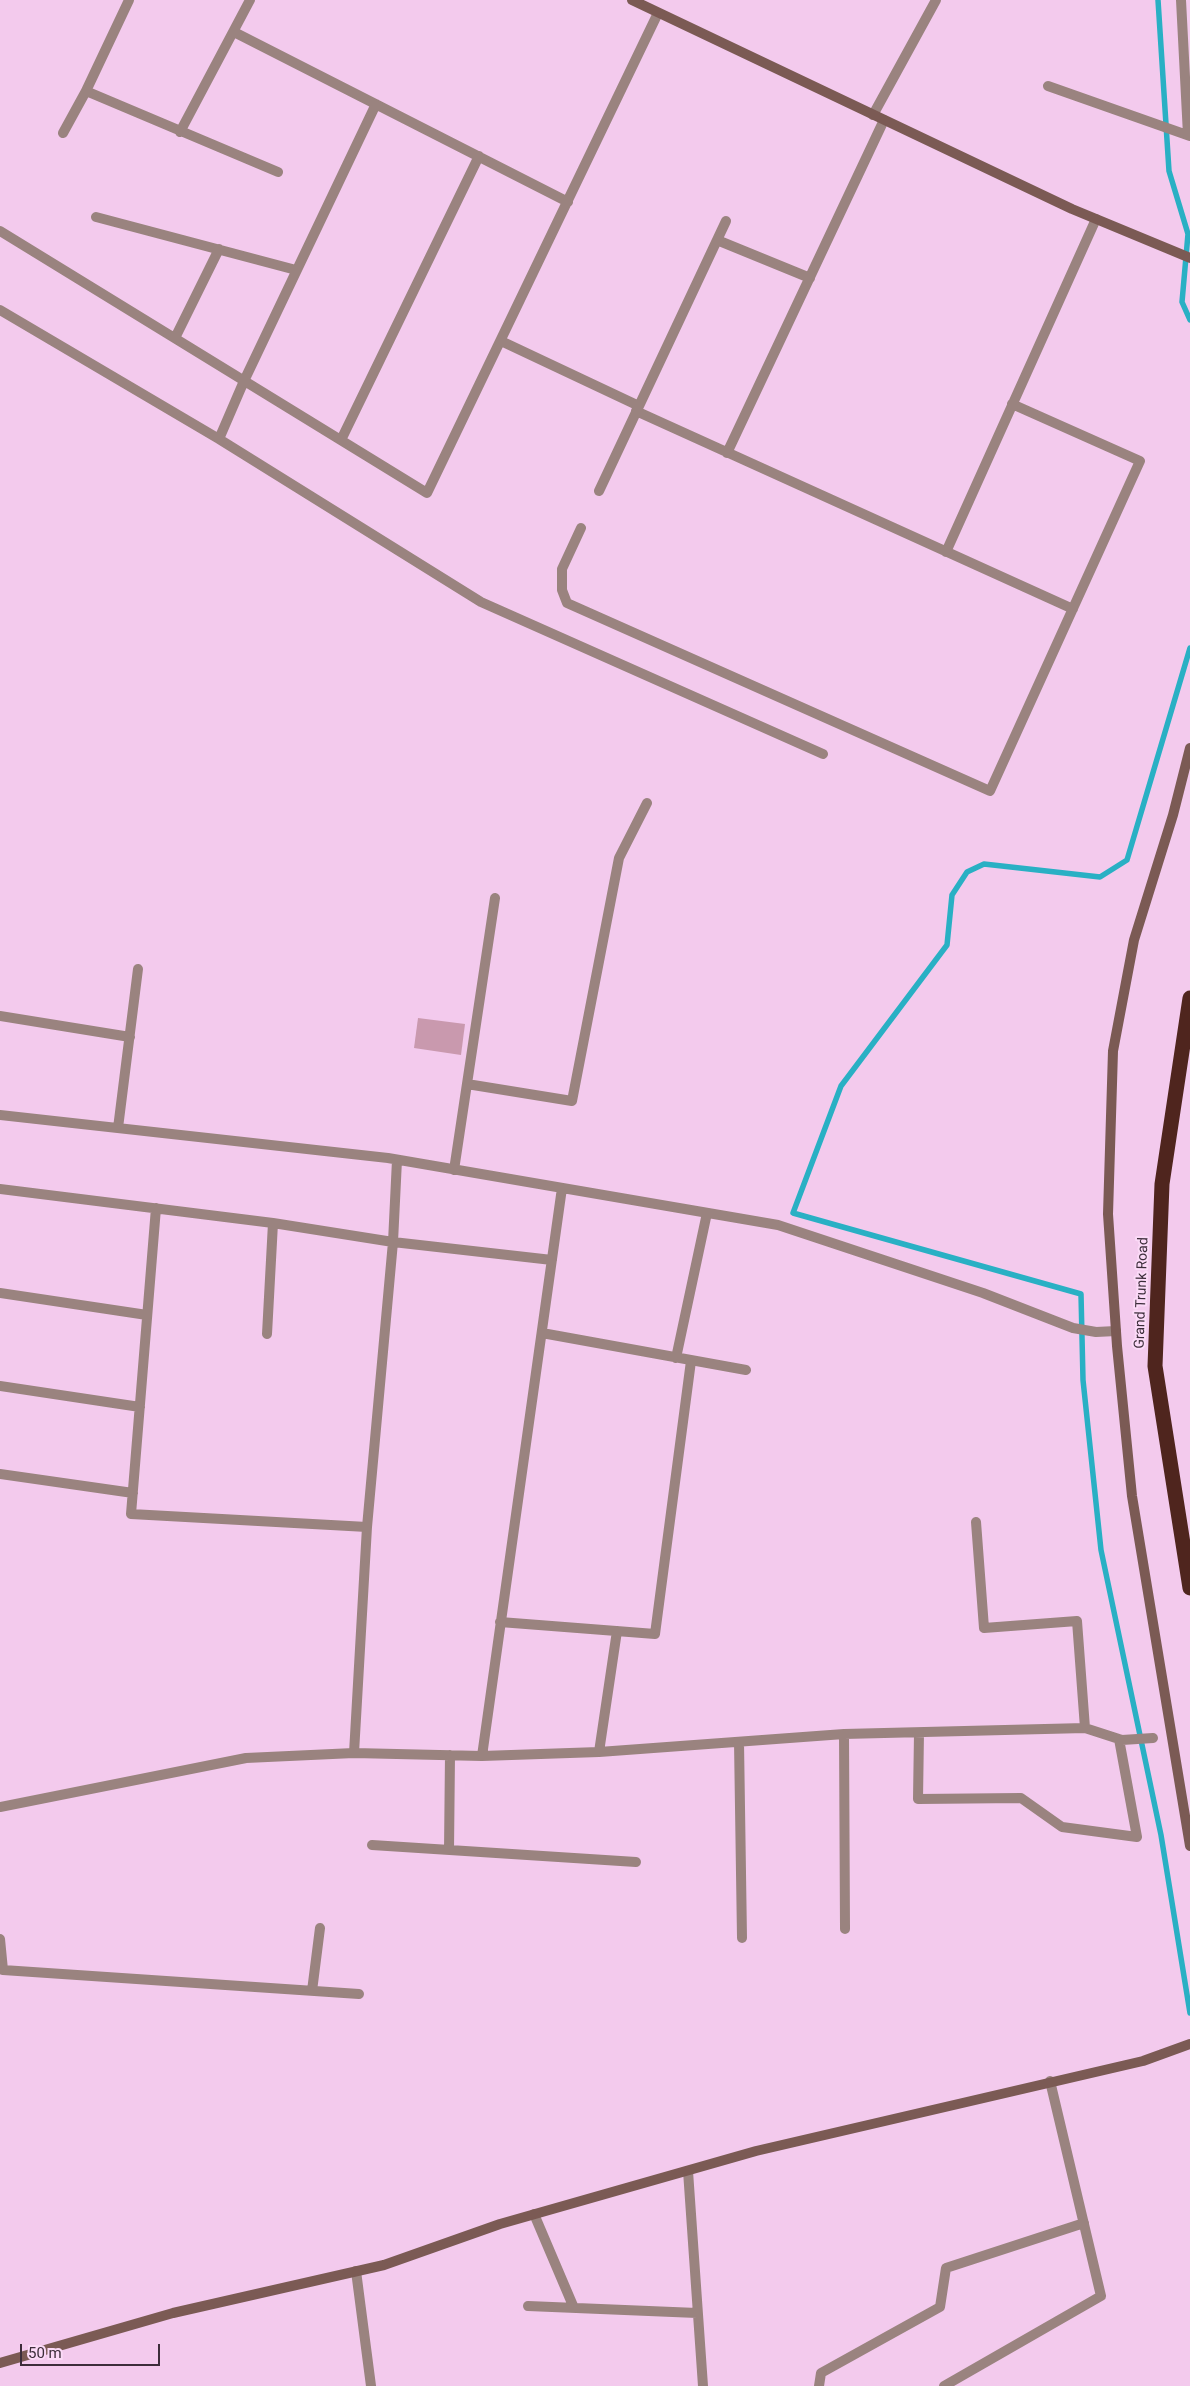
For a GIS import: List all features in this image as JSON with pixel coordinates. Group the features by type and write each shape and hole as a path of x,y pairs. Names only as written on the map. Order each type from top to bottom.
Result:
{"highway":[{"name":"Grand Trunk Road","path":"1190,998 1162,1184 1155,1366 1190,1588"}],"street":[{"path":"63,133 86,91 129,0"},
{"path":"180,132 250,0"},
{"path":"632,0 658,14 1096,219 1190,258"},
{"path":"873,115 936,0"},
{"path":"1048,86 1189,136 1181,0"},
{"path":"0,231 427,493 658,14"},
{"path":"234,32 568,202"},
{"path":"86,91 278,172"},
{"path":"219,439 296,270 376,104"},
{"path":"727,453 884,120"},
{"path":"341,440 479,156"},
{"path":"96,217 296,270"},
{"path":"946,552 1096,219"},
{"path":"599,491 726,221"},
{"path":"717,240 810,278"},
{"path":"174,338 219,249"},
{"path":"0,310 219,439 481,602 824,754"},
{"path":"501,341 727,453 1073,609"},
{"path":"581,528 562,569 562,590 567,603 990,791 1140,461 1012,404"},
{"path":"1190,748 1173,815 1134,940 1113,1051 1108,1214 1116,1331 1132,1496 1190,1846"},
{"path":"467,1084 572,1101 619,858 647,803"},
{"path":"454,1170 495,898"},
{"path":"118,1128 138,968"},
{"path":"0,1016 130,1037"},
{"path":"0,1115 397,1160 778,1225 983,1293 1073,1328 1096,1332 1116,1331"},
{"path":"354,1753 367,1527 393,1242 397,1160"},
{"path":"482,1756 562,1188"},
{"path":"0,1189 273,1223 393,1242 552,1260"},
{"path":"156,1208 131,1514 367,1527"},
{"path":"676,1358 707,1213"},
{"path":"267,1334 273,1223"},
{"path":"0,1294 147,1314"},
{"path":"542,1332 746,1370"},
{"path":"500,1622 655,1634 691,1361"},
{"path":"0,1386 140,1407"},
{"path":"0,1474 133,1493"},
{"path":"976,1522 984,1628 1077,1621 1085,1728"},
{"path":"600,1752 617,1631"},
{"path":"0,1807 246,1758 354,1753 482,1756 600,1752 844,1734 1085,1728 1120,1740 1153,1738"},
{"path":"918,1732 918,1799 1021,1798 1062,1827 1137,1837 1120,1740"},
{"path":"844,1734 845,1929"},
{"path":"738,1742 742,1938"},
{"path":"449,1850 450,1755"},
{"path":"372,1845 636,1862"},
{"path":"312,1991 320,1928"},
{"path":"0,1939 3,1970 359,1994"},
{"path":"0,2363 173,2314 384,2265 500,2224 756,2151 1143,2061 1190,2044"},
{"path":"944,2386 1101,2296 1050,2082"},
{"path":"688,2171 703,2386"},
{"path":"534,2214 574,2308"},
{"path":"820,2386 822,2373 940,2306 946,2268 1084,2223"},
{"path":"356,2271 371,2386"},
{"path":"528,2306 697,2313"}],"building":[{"path":"418,1018 465,1024 461,1055 414,1048"}],"waterway":[{"path":"1158,0 1169,171 1188,234 1182,302 1190,320"},
{"path":"1190,648 1127,860 1100,877 984,864 967,872 952,895 947,945 841,1086 793,1213 1081,1294 1083,1380 1101,1550 1161,1835 1190,2013"}]}
